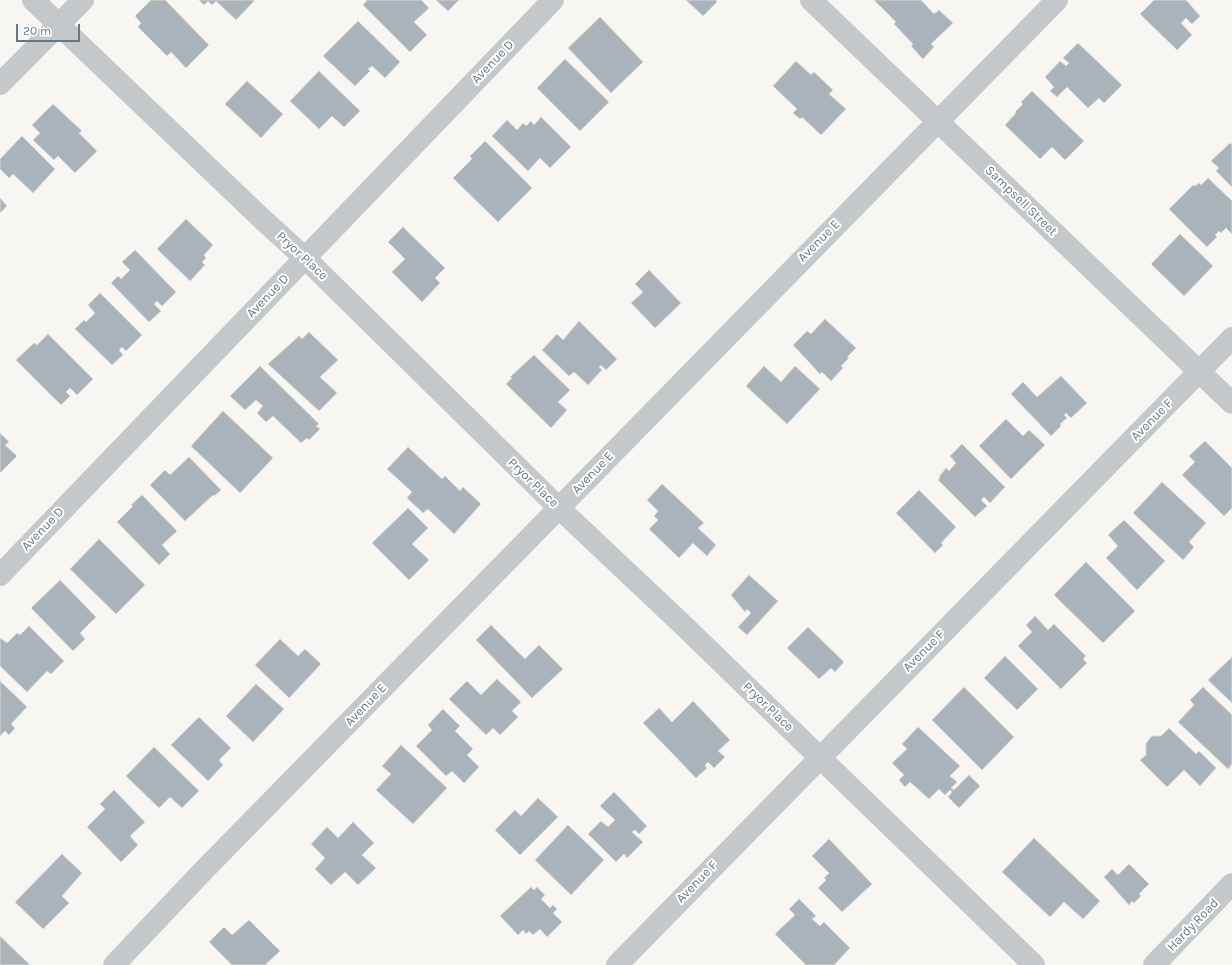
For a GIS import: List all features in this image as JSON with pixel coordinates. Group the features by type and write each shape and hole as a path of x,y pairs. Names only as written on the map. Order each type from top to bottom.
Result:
{"street":[{"name":"Pryor Place","path":"33,0 304,258 559,508 820,757 1034,965"},
{"path":"0,84 83,0"},
{"name":"Avenue D","path":"0,575 553,0"},
{"name":"Sampsell Street","path":"811,0 1232,403"},
{"name":"Avenue E","path":"114,965 204,870 1057,0"},
{"name":"Avenue F","path":"617,965 1232,338"},
{"name":"Hardy Road","path":"1154,965 1232,884"}],"building":[{"path":"151,0 165,0 209,45 186,68 171,52 167,56 138,27 141,23 135,16"},
{"path":"199,0 254,1 236,20 216,1 212,5 208,1 204,5"},
{"path":"367,0 421,0 429,8 414,22 427,35 410,52 363,5"},
{"path":"436,0 459,0 448,11"},
{"path":"686,0 716,0 717,2 703,16"},
{"path":"874,0 921,0 934,14 939,10 953,23 931,44 934,47 923,59 911,46 913,44 894,24 896,22"},
{"path":"1154,0 1186,0 1200,16 1192,24 1186,18 1181,23 1192,35 1177,50 1140,14"},
{"path":"600,17 643,62 611,93 568,48"},
{"path":"358,21 400,62 385,78 372,66 368,69 370,71 355,86 323,56"},
{"path":"1078,43 1122,85 1104,103 1099,98 1088,108 1067,87 1057,97 1050,91 1054,87 1045,77 1060,61 1066,66 1069,63 1063,58"},
{"path":"565,59 609,102 580,131 537,88"},
{"path":"796,61 811,75 814,72 833,90 829,94 846,109 821,135 802,117 800,119 793,113 797,109 773,86"},
{"path":"319,71 360,111 344,127 332,116 319,129 290,101"},
{"path":"247,81 283,114 261,138 225,104"},
{"path":"1032,91 1084,141 1065,160 1052,147 1040,159 1005,125 1023,104 1021,102"},
{"path":"53,104 82,131 79,133 97,151 75,173 58,156 54,160 33,140 40,133 32,125"},
{"path":"541,117 571,147 550,168 540,158 528,171 492,136 507,120 517,130 523,123 526,126 531,121 534,125"},
{"path":"22,136 55,169 33,193 13,174 9,178 0,169 0,159"},
{"path":"485,141 532,188 498,222 453,178 472,159 470,156"},
{"path":"1230,143 1232,145 1232,187 1216,171 1219,168 1211,161"},
{"path":"1208,178 1232,201 1232,234 1226,228 1221,233 1219,231 1215,235 1217,237 1207,247 1169,209 1193,185 1195,186 1199,183 1201,185"},
{"path":"0,198 7,206 0,213"},
{"path":"186,219 213,245 204,255 206,258 202,262 205,265 190,281 157,249"},
{"path":"403,227 445,268 435,278 440,283 422,302 392,272 405,259 388,242"},
{"path":"1180,234 1213,266 1184,296 1151,264"},
{"path":"135,250 176,292 162,306 157,301 154,304 161,311 149,322 111,283 118,276 121,279 130,270 122,262"},
{"path":"649,270 681,303 655,328 631,303 643,292 635,284"},
{"path":"100,293 142,335 126,351 122,347 119,350 123,355 112,365 75,329 84,320 86,322 95,313 88,305"},
{"path":"825,319 856,348 847,357 849,358 841,366 843,368 831,381 822,372 820,374 793,345 807,331 811,334"},
{"path":"579,321 617,359 606,370 601,365 599,367 602,370 588,385 574,372 569,376 542,350 557,334 563,340"},
{"path":"309,332 338,360 320,377 337,393 319,411 268,364 299,336 302,339"},
{"path":"48,334 93,379 77,395 70,388 66,392 70,396 61,405 16,360 34,343 37,345"},
{"path":"534,355 570,390 558,402 567,410 551,428 506,384 512,378 510,377"},
{"path":"260,366 319,424 316,426 320,429 309,440 307,438 301,443 273,416 266,422 257,413 263,406 256,400 245,410 230,396"},
{"path":"764,366 781,382 795,366 820,389 787,424 746,386"},
{"path":"1061,376 1087,403 1071,418 1066,413 1064,415 1067,418 1060,424 1061,426 1051,436 1011,394 1023,382 1037,397"},
{"path":"223,411 273,458 240,493 191,446"},
{"path":"1006,419 1023,436 1029,430 1045,445 1011,479 979,446"},
{"path":"0,433 9,442 5,445 17,456 0,473"},
{"path":"1205,441 1232,468 1232,508 1224,516 1182,475 1195,462 1189,456"},
{"path":"962,444 1005,487 990,503 984,497 981,500 987,506 975,517 938,480 946,468 949,471 956,463 950,456"},
{"path":"408,447 442,479 445,476 460,491 463,487 481,504 454,534 428,509 423,513 407,498 412,492 387,469"},
{"path":"189,457 221,490 214,496 213,495 185,521 150,485 165,470 170,475"},
{"path":"1162,482 1206,523 1189,542 1194,547 1183,560 1133,513"},
{"path":"662,484 704,523 698,528 716,545 707,556 693,543 679,558 649,529 658,520 654,516 658,511 647,500"},
{"path":"919,490 956,527 941,543 943,545 935,553 896,513"},
{"path":"142,495 177,531 162,545 170,554 159,565 117,522 133,506 131,505"},
{"path":"408,508 428,528 412,544 429,560 409,580 372,543"},
{"path":"1124,520 1165,561 1137,590 1106,558 1118,546 1108,535"},
{"path":"99,539 145,585 116,614 70,569"},
{"path":"1086,562 1135,611 1103,643 1054,595"},
{"path":"749,575 778,601 747,635 738,627 751,613 747,609 745,612 731,595"},
{"path":"60,580 96,617 80,633 85,639 73,651 31,608"},
{"path":"1035,616 1048,630 1054,624 1086,656 1083,659 1087,663 1061,689 1018,646 1032,632 1026,625"},
{"path":"491,625 525,659 539,645 563,669 532,698 476,640"},
{"path":"29,626 64,661 51,674 47,671 27,692 0,666 0,638 7,643 17,633 20,635"},
{"path":"808,627 844,662 835,672 831,668 819,679 787,648"},
{"path":"280,639 298,656 305,649 321,664 289,698 255,665"},
{"path":"1005,656 1038,689 1017,710 984,678"},
{"path":"1232,657 1232,703 1208,680"},
{"path":"497,679 521,702 512,711 518,717 500,735 493,728 486,735 449,699 467,681 481,695"},
{"path":"0,681 27,707 11,724 15,728 9,735 5,731 0,736"},
{"path":"256,684 284,709 253,742 226,716"},
{"path":"964,687 1014,737 982,770 932,720"},
{"path":"1203,687 1232,715 1232,764 1228,769 1178,722 1194,705 1190,700"},
{"path":"693,701 730,740 718,751 725,757 714,768 708,762 705,765 707,768 696,778 643,723 659,708 672,722"},
{"path":"443,709 460,726 455,731 473,749 467,755 479,767 464,783 452,771 446,776 416,746 432,730 428,725"},
{"path":"199,717 231,748 219,760 223,765 208,781 171,745"},
{"path":"918,727 960,766 950,776 957,782 951,788 954,790 969,775 980,786 959,808 948,797 952,792 950,790 945,795 939,789 929,799 910,782 905,787 899,780 904,775 892,763 907,749 902,744"},
{"path":"1169,728 1196,754 1199,751 1216,768 1200,786 1184,770 1167,787 1140,760 1146,755 1146,743 1152,736 1161,736"},
{"path":"401,745 447,788 413,824 376,790 391,774 382,766"},
{"path":"154,747 199,791 182,808 170,797 159,808 126,776"},
{"path":"114,790 145,822 130,836 138,845 121,862 87,827 105,809 100,804"},
{"path":"614,792 647,826 639,834 635,830 632,832 643,842 627,858 624,854 616,862 588,834 601,821 608,827 615,820 600,806"},
{"path":"538,798 558,817 520,855 495,830 515,810 521,816"},
{"path":"353,822 374,843 362,855 376,868 358,885 345,872 331,885 315,869 325,858 311,844 327,827 338,838"},
{"path":"568,825 604,860 571,895 535,860"},
{"path":"1034,838 1100,901 1083,919 1064,902 1050,917 1002,872"},
{"path":"829,839 872,884 842,912 818,888 826,880 824,878 829,873 812,856"},
{"path":"62,854 82,873 62,896 69,903 43,929 15,902"},
{"path":"1129,864 1149,884 1139,894 1141,896 1134,903 1132,901 1129,905 1104,877 1112,869 1118,875"},
{"path":"531,887 534,890 537,887 545,895 541,899 550,908 553,905 557,909 553,913 562,922 547,937 540,929 533,935 529,931 526,934 523,930 518,935 500,916"},
{"path":"799,899 816,916 812,919 820,926 824,922 850,948 834,965 806,965 775,934 795,915 789,909"},
{"path":"249,920 280,951 265,965 232,965 209,942 224,927 232,935"},
{"path":"0,936 30,965 0,965"}]}
